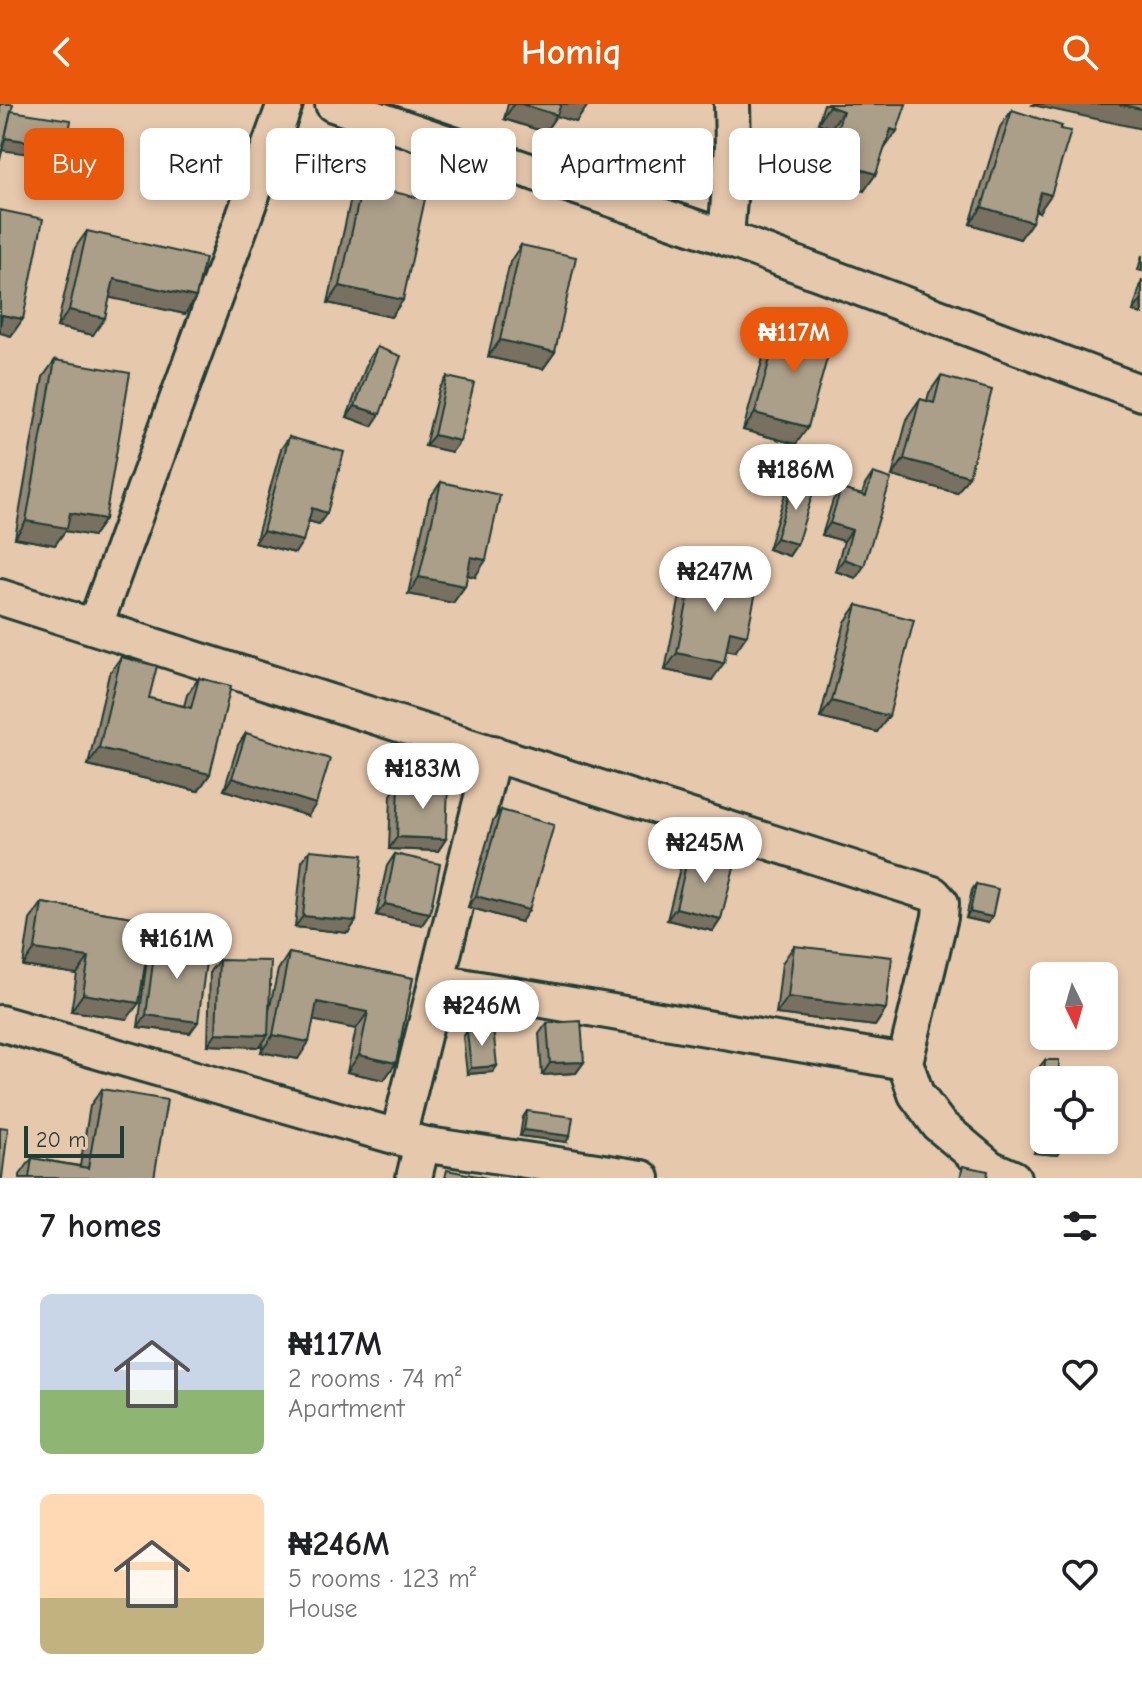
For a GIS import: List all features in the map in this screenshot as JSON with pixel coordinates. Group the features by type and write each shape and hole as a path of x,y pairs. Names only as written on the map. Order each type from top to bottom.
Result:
{"street":[{"path":"95,625 285,104"},
{"path":"333,104 726,238 1142,393"},
{"path":"726,238 733,146 732,104"},
{"path":"0,597 933,894 941,903 940,917 905,1062 916,1094 939,1125 990,1168 1013,1178"},
{"path":"414,1178 410,1140 438,982 493,753"},
{"path":"438,982 905,1062"},
{"path":"0,1023 410,1140 642,1178"}],"building":[{"path":"0,104 13,104 0,160"},
{"path":"521,104 561,104 557,115"},
{"path":"906,104 897,131 891,129 876,174 860,169 860,128 837,128 843,111 829,106"},
{"path":"1118,104 1142,104 1142,109"},
{"path":"1012,110 1071,131 1051,195 1041,192 1032,222 982,207"},
{"path":"11,111 71,120 70,128 24,128 24,141 5,138"},
{"path":"395,192 411,196 411,200 425,200 403,300 340,286 359,200 395,200"},
{"path":"0,210 43,219 23,319 2,315 0,326"},
{"path":"87,231 205,258 196,297 114,279 105,318 69,310"},
{"path":"521,245 576,257 555,352 500,340"},
{"path":"780,323 833,337 808,427 755,413"},
{"path":"377,347 401,356 380,414 355,406"},
{"path":"55,360 130,373 105,519 70,513 67,528 26,521"},
{"path":"941,376 992,390 969,476 904,459 920,399 934,403"},
{"path":"447,377 474,383 460,441 434,435"},
{"path":"289,437 344,452 327,513 312,508 303,541 263,531"},
{"path":"873,473 891,479 864,566 844,559 852,530 830,523 841,489 866,496"},
{"path":"794,480 815,486 797,544 776,538"},
{"path":"441,482 500,495 486,560 471,557 465,586 419,577"},
{"path":"694,569 758,582 747,635 730,631 724,663 677,653"},
{"path":"857,605 914,620 889,716 832,701"},
{"path":"121,657 157,666 149,698 191,708 199,678 231,686 210,774 99,748"},
{"path":"246,733 330,759 316,804 232,778"},
{"path":"399,783 448,784 446,839 397,837"},
{"path":"501,810 554,825 529,910 476,896"},
{"path":"310,850 363,855 356,921 303,916"},
{"path":"689,852 735,863 721,919 676,908"},
{"path":"395,854 440,864 430,913 385,904"},
{"path":"976,884 998,889 992,917 970,912"},
{"path":"42,903 152,920 139,1003 83,994 89,957 35,949"},
{"path":"156,940 208,947 198,1022 146,1015"},
{"path":"794,946 892,957 886,1009 788,997"},
{"path":"289,953 413,978 396,1063 359,1055 368,1012 317,1002 309,1042 273,1035"},
{"path":"219,960 271,961 268,1035 216,1033"},
{"path":"581,1021 584,1062 550,1063 547,1023"},
{"path":"493,1028 497,1066 471,1068 467,1031"},
{"path":"1045,1060 1059,1060 1059,1066 1045,1066"},
{"path":"102,1089 167,1100 154,1178 29,1178 32,1158 88,1168"},
{"path":"527,1111 573,1117 570,1136 524,1130"},
{"path":"0,1127 8,1128 2,1178 0,1178"},
{"path":"963,1166 988,1171 987,1178 960,1178"},
{"path":"447,1170 487,1178 445,1178"}]}
